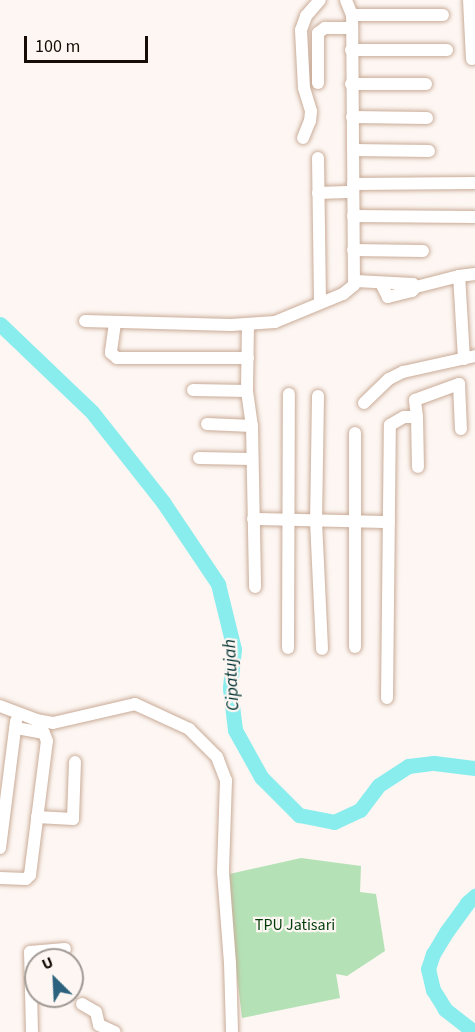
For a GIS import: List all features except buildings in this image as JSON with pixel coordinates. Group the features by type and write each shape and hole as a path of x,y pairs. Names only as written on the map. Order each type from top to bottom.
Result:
{"street":[{"path":"303,138 310,121 311,111 303,88 301,30 306,16 320,0"},
{"path":"85,321 248,325 284,320 348,291 356,281 353,250 352,22 346,0"},
{"path":"469,0 472,59"},
{"path":"318,83 318,33 325,28 352,22 443,15"},
{"path":"351,50 447,50"},
{"path":"351,84 426,84"},
{"path":"352,117 427,118"},
{"path":"353,150 429,151"},
{"path":"318,158 320,303"},
{"path":"318,193 353,188 474,182"},
{"path":"353,216 475,217"},
{"path":"353,250 423,251"},
{"path":"356,281 414,284 416,287 475,274"},
{"path":"364,403 396,375 470,357 459,276"},
{"path":"115,323 111,353 117,358 248,358"},
{"path":"248,325 255,587"},
{"path":"418,467 415,400 459,384 461,429"},
{"path":"194,390 248,391"},
{"path":"288,648 290,394"},
{"path":"318,396 316,521 322,649"},
{"path":"387,698 390,425 404,417 417,417"},
{"path":"207,424 252,426"},
{"path":"355,434 357,515 355,522 355,647"},
{"path":"199,458 251,459"},
{"path":"253,519 288,522 389,522"},
{"path":"0,706 36,720 53,723 135,704 189,729 217,757 226,780 223,872 230,963 232,1032"},
{"path":"0,848 16,724 44,733 47,737 29,877 0,878"},
{"path":"37,817 73,819 75,762"},
{"path":"84,1005 96,1011 100,1027 111,1028 115,1032"},
{"path":"31,1008 32,1032"}],"green space":[{"name":"TPU Jatisari","path":"301,858 361,866 360,892 376,894 385,951 347,976 336,974 340,998 242,1018 225,875"}],"waterway":[{"name":"Cipatujah","path":"0,324 92,412 163,502 218,584 234,649 230,688 235,730 261,777 299,815 334,822 360,810 379,785 408,766 434,763 475,768"},
{"name":"Cipatujah","path":"474,1032 445,1009 433,990 428,969 433,954 447,931 467,903 475,896"}]}
